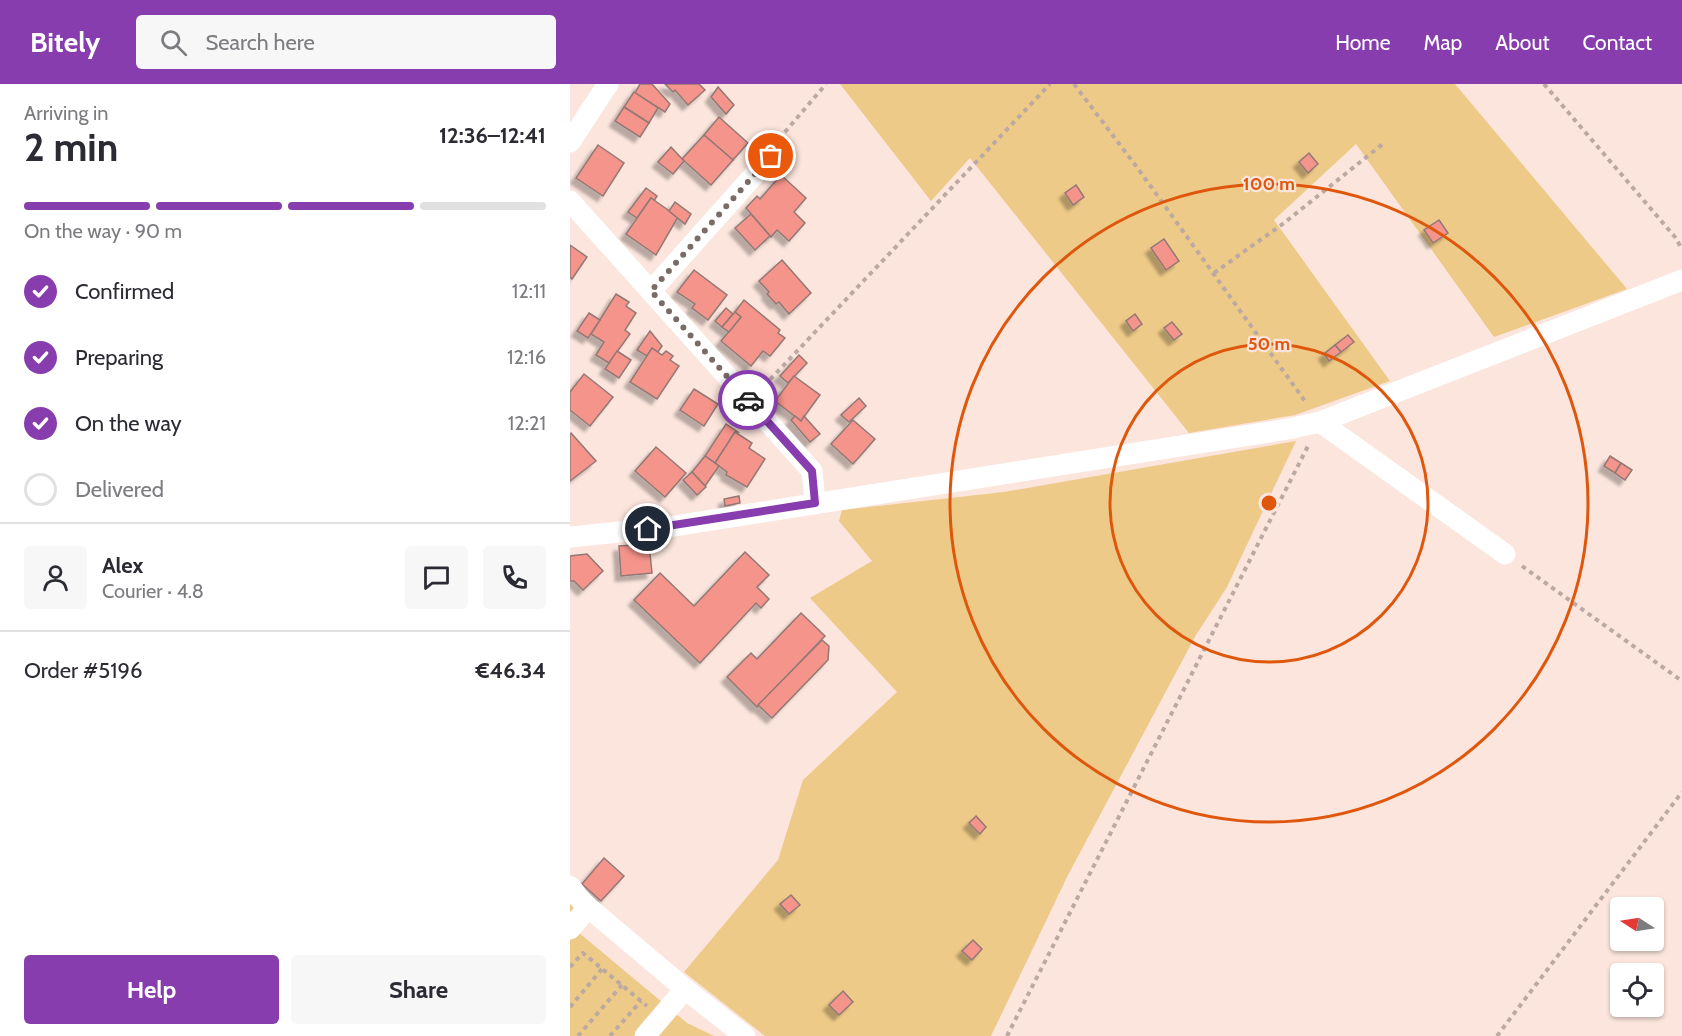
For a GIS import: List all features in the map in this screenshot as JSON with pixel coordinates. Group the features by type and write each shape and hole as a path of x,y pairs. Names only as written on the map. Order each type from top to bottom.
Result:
{"street":[{"path":"570,142 608,84"},
{"path":"651,291 771,156"},
{"path":"570,201 812,471 815,503"},
{"path":"570,537 668,527 1288,429 1320,422 1682,280"},
{"path":"1320,422 1505,554"},
{"path":"570,886 588,907 745,1036"},
{"path":"570,928 588,907"},
{"path":"645,1036 685,989"}],"path":[{"path":"771,156 776,142 826,84"},
{"path":"749,402 1050,84"},
{"path":"1007,1036 1320,422 1214,273 1074,84"},
{"path":"1544,84 1675,237 1682,249"},
{"path":"1214,273 1284,223 1384,143"},
{"path":"1505,554 1682,681"},
{"path":"1497,1036 1682,792"},
{"path":"570,967 583,952 661,1018"},
{"path":"570,1007 602,969"},
{"path":"578,1036 622,985"},
{"path":"610,1036 641,1001"}],"shaded area":[{"path":"840,84 1455,84 1627,289 1494,337 1356,144 1274,220 1390,381 1295,415 1189,433 970,158 931,201"},
{"path":"1296,441 1227,587 1196,635 1067,877 991,1036 765,1036 684,972 778,860 803,780 897,692 810,598 872,561 839,521 842,510 1004,492"},
{"path":"570,901 581,915 578,932 687,1023 714,1036 570,1036"}],"building":[{"path":"640,84 652,84 670,104 665,112 635,93"},
{"path":"665,84 699,84 705,90 688,105 675,90 673,92"},
{"path":"718,87 734,105 726,114 711,97"},
{"path":"634,92 658,108 649,123 624,107"},
{"path":"624,107 649,123 640,137 615,121"},
{"path":"719,117 748,143 733,160 704,135"},
{"path":"704,135 733,160 711,185 682,159"},
{"path":"598,145 624,163 603,196 576,178"},
{"path":"671,147 684,161 673,174 658,162"},
{"path":"1309,153 1318,164 1308,173 1299,162"},
{"path":"781,175 806,198 794,212 805,223 789,241 777,230 771,237 746,208 757,196 760,199"},
{"path":"1076,185 1084,197 1073,205 1065,193"},
{"path":"646,188 657,196 654,201 651,198 637,218 628,212"},
{"path":"651,198 678,217 656,255 626,234"},
{"path":"675,202 691,214 685,224 669,211"},
{"path":"751,214 770,236 755,250 735,228"},
{"path":"1439,220 1448,233 1433,243 1424,230"},
{"path":"1164,239 1179,261 1166,270 1151,248"},
{"path":"570,245 587,257 572,279 570,277"},
{"path":"782,260 811,293 789,314 779,302 776,304 759,281"},
{"path":"694,270 727,295 708,320 692,308 695,304 677,292"},
{"path":"616,294 629,302 626,306 636,313 625,330 630,334 609,363 596,355 604,342 591,334"},
{"path":"744,300 780,330 778,333 785,338 770,356 763,351 751,366 721,341 741,317 735,312"},
{"path":"726,308 733,314 722,327 715,321"},
{"path":"735,312 741,317 729,332 722,327"},
{"path":"589,313 600,320 588,338 577,331"},
{"path":"1135,314 1142,324 1133,331 1126,321"},
{"path":"1172,322 1182,334 1174,340 1164,328"},
{"path":"650,331 662,346 658,352 652,348 647,356 637,350"},
{"path":"1348,335 1354,342 1341,352 1335,345"},
{"path":"1335,345 1341,352 1329,361 1324,354"},
{"path":"652,348 662,355 666,351 673,356 670,360 679,366 657,399 630,382"},
{"path":"617,351 631,360 619,378 605,369"},
{"path":"799,355 807,363 788,383 780,376"},
{"path":"584,374 613,397 590,426 570,410 570,392"},
{"path":"794,376 820,395 801,421 775,401"},
{"path":"694,389 718,404 704,426 680,410"},
{"path":"859,398 866,406 849,422 841,415"},
{"path":"795,416 801,421 804,416 820,434 810,442 791,420"},
{"path":"853,420 875,439 853,464 831,444"},
{"path":"726,424 738,432 735,432 715,463 705,456"},
{"path":"735,432 752,443 749,448 765,459 747,487 726,475 727,472 715,463"},
{"path":"570,434 596,461 570,481"},
{"path":"656,447 686,473 665,497 635,471"},
{"path":"705,456 719,466 705,486 692,472"},
{"path":"1610,456 1621,463 1615,473 1604,466"},
{"path":"1621,463 1632,470 1625,480 1615,473"},
{"path":"692,472 706,487 697,495 683,480"},
{"path":"739,496 740,503 725,506 724,499"},
{"path":"649,544 652,573 621,576 619,546"},
{"path":"745,552 769,575 757,587 769,599 761,608 756,603 700,663 634,600 660,573 694,606"},
{"path":"587,554 603,571 583,590 574,581 570,581 570,556"},
{"path":"801,613 825,636 757,707 727,677 751,653 757,659"},
{"path":"822,640 829,646 828,660 772,718 758,705"},
{"path":"976,816 986,827 980,834 969,823"},
{"path":"604,858 624,876 601,901 582,884"},
{"path":"791,895 800,905 789,914 780,904"},
{"path":"973,940 982,949 972,960 962,951"},
{"path":"843,991 853,1002 839,1015 829,1005"}],"way so far":[{"path":"748,400 651,291 771,156"}],"route":[{"path":"648,529 815,503 812,471 748,400"}]}
